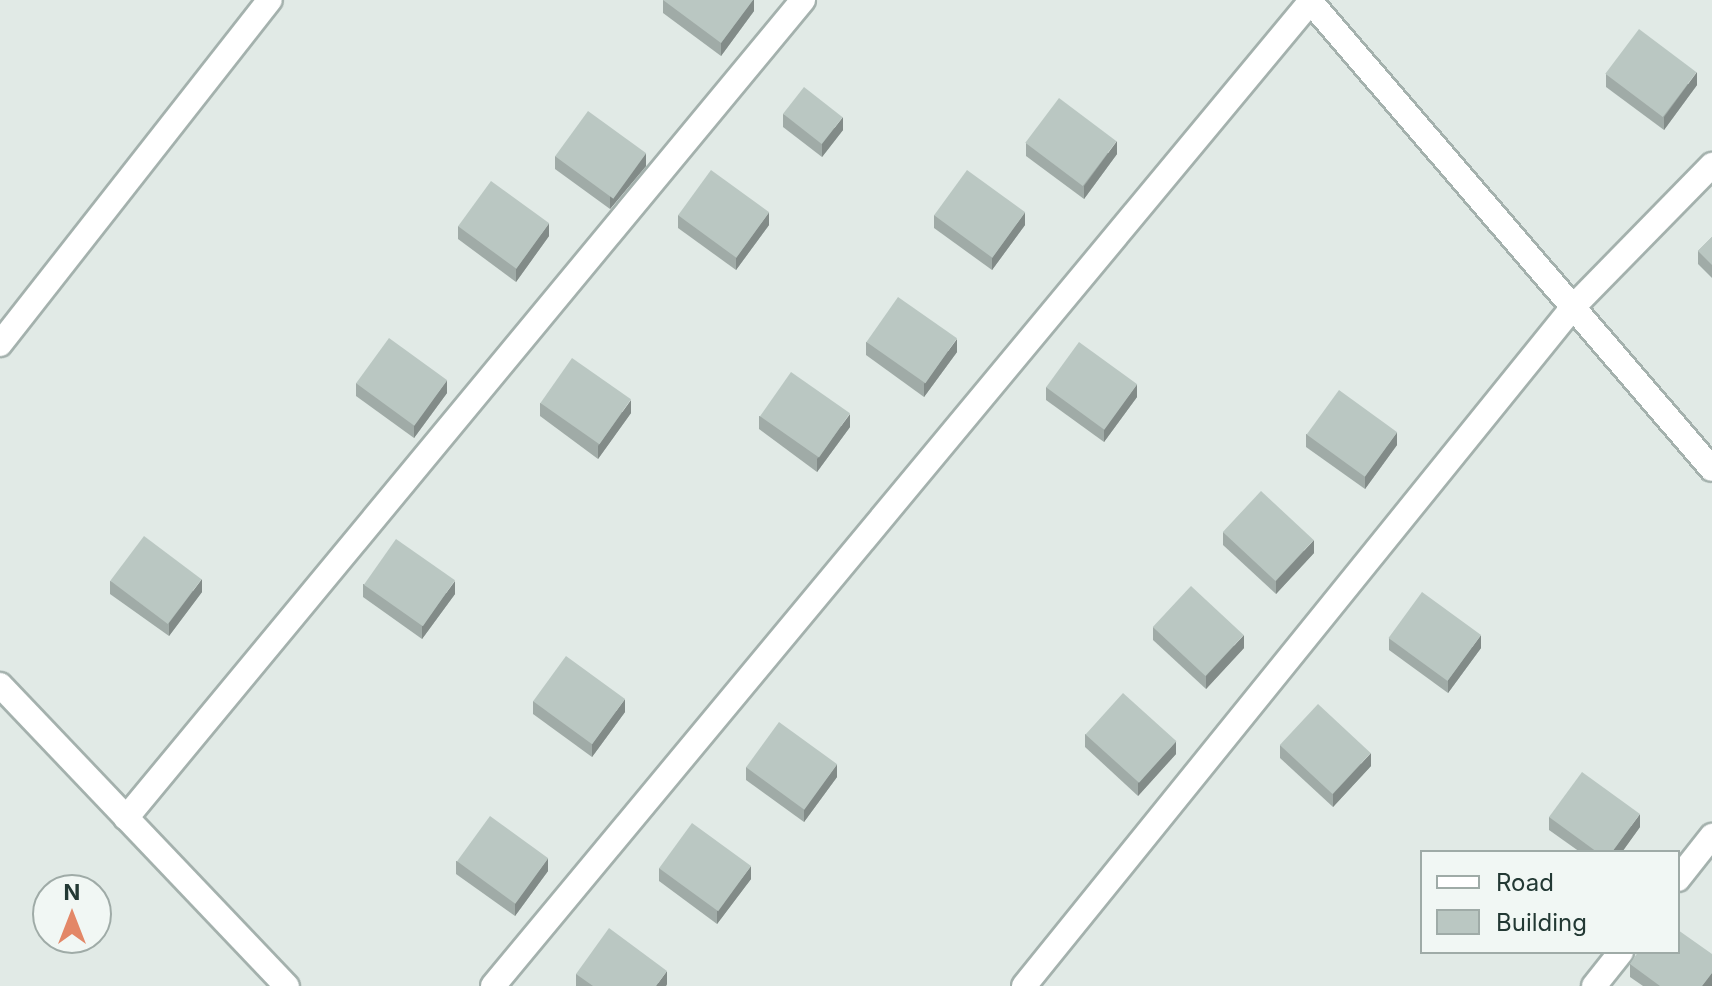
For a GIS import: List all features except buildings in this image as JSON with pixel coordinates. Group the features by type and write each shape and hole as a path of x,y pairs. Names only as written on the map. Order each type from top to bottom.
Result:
{"street":[{"path":"0,344 270,0"},
{"path":"126,818 803,0"},
{"path":"493,986 1311,1 1712,469"},
{"path":"1024,986 1573,307 1712,165"},
{"path":"0,685 287,986"},
{"path":"1680,876 1712,836"},
{"path":"1594,986 1619,954"}]}
